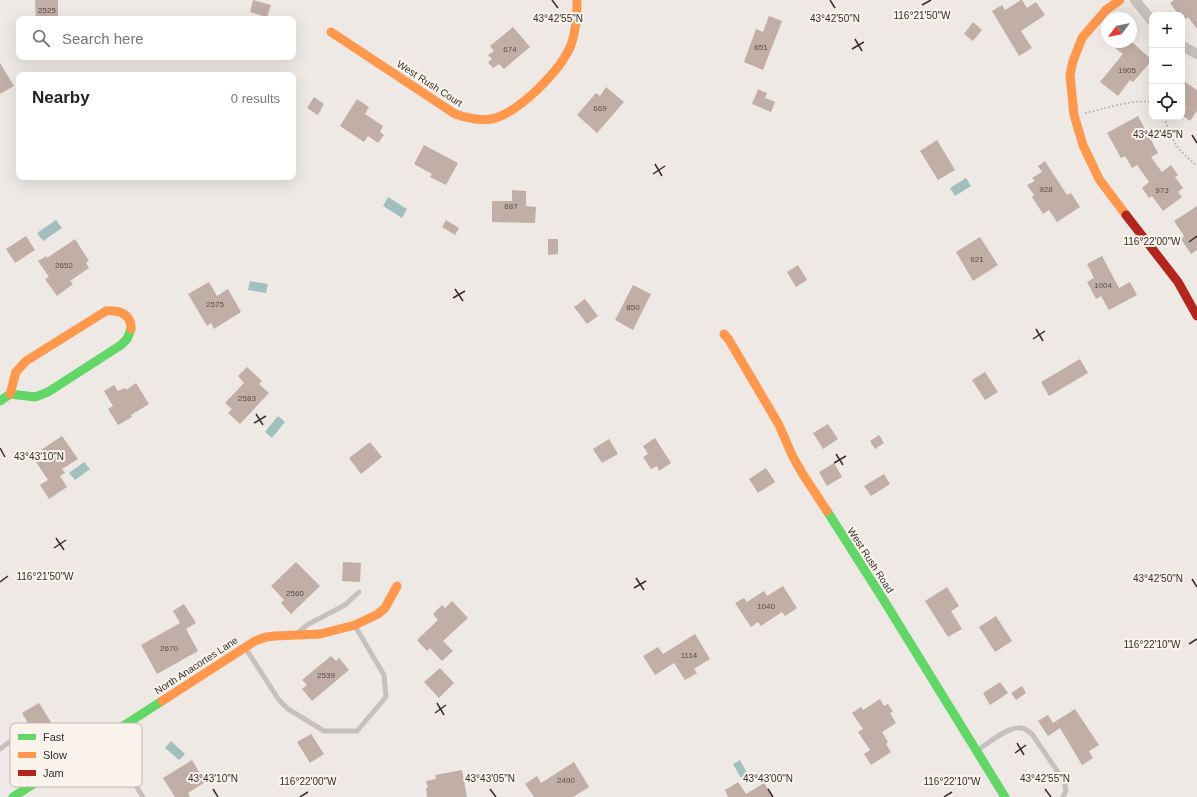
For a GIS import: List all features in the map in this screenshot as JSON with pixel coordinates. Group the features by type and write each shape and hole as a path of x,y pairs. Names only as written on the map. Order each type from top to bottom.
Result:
{"street":[{"name":"West Rush Court","path":"331,32 455,114 471,119 492,119 513,109 538,90 552,77 563,62 569,51 575,30 578,10 577,0"},
{"path":"1120,0 1106,10 1082,38 1073,61 1070,75 1074,115 1083,145 1099,179 1178,282 1197,316"},
{"path":"1134,0 1149,18"},
{"path":"1185,48 1197,54"},
{"path":"0,401 10,394 16,372 26,361 106,310 115,309 128,317 131,332 129,337 121,345 48,392 35,398 10,394"},
{"name":"West Rush Road","path":"724,334 779,425 792,455 802,473 883,599 1005,797"},
{"name":"North Anacortes Lane","path":"127,723 255,640 266,637 320,634 355,625 367,620 385,608 397,586"},
{"name":"North Anacortes Lane","path":"13,797 28,787"}],"lane":[{"path":"295,636 307,625 345,605 358,592"},
{"path":"245,646 279,700 288,709 324,731 357,731 386,697 384,675 355,625"},
{"path":"976,751 1008,731 1018,728 1026,729 1032,734 1064,781 1066,790 1063,797"},
{"path":"0,749 10,742"},
{"path":"136,787 142,797"}],"path":[{"path":"1082,113 1138,102 1149,103"},
{"path":"1165,120 1175,144 1181,152 1197,166"}],"water":[{"path":"966,178 971,186 955,196 950,188"},
{"path":"388,197 407,209 402,218 383,206"},
{"path":"56,220 62,228 43,241 37,233"},
{"path":"250,281 268,284 266,293 248,290"},
{"path":"278,416 285,422 272,438 265,432"},
{"path":"84,462 90,469 75,480 69,473"},
{"path":"171,741 185,754 179,760 165,748"},
{"path":"740,760 748,775 741,778 733,764"}],"building":[{"path":"35,0 58,0 58,16 36,16"},
{"path":"253,0 271,5 267,16 250,12"},
{"path":"1021,0 1027,8 1036,2 1045,15 1021,31 1032,48 1019,56 992,11 1002,5 1005,10"},
{"path":"1174,0 1197,0 1197,29 1188,17 1185,19 1185,12 1177,12 1170,3"},
{"path":"769,16 782,21 763,70 744,62 756,29 763,32"},
{"path":"973,22 982,30 973,41 964,34"},
{"path":"513,27 530,47 504,69 499,64 493,68 488,62 492,59 488,55 494,51 490,46"},
{"path":"1137,46 1149,57 1149,63 1133,82 1130,80 1118,96 1100,82 1123,54 1115,48 1137,48"},
{"path":"0,63 14,86 0,94"},
{"path":"1185,82 1197,90 1197,111 1190,121 1185,117"},
{"path":"606,87 624,102 597,133 577,115 596,93 600,96"},
{"path":"758,89 767,93 765,98 775,102 771,112 752,104"},
{"path":"314,97 324,104 318,115 307,108"},
{"path":"357,99 369,107 365,114 383,126 380,132 384,135 378,143 368,136 364,142 340,126"},
{"path":"1138,116 1158,153 1151,157 1162,172 1171,165 1178,175 1175,177 1183,188 1178,192 1182,197 1163,211 1152,196 1149,198 1142,188 1149,182 1137,165 1132,168 1125,156 1121,158 1107,133"},
{"path":"937,140 955,170 938,180 920,151"},
{"path":"424,145 458,163 446,185 430,177 432,174 414,164"},
{"path":"1045,161 1067,195 1071,193 1080,207 1057,222 1049,210 1043,214 1032,197 1034,195 1027,185 1035,181 1032,178 1042,172 1038,166"},
{"path":"512,190 526,191 526,206 536,207 535,223 492,222 492,201 512,201"},
{"path":"1197,206 1197,250 1191,254 1181,239 1184,236 1174,221"},
{"path":"446,220 459,228 455,235 442,227"},
{"path":"26,236 35,250 15,263 6,249"},
{"path":"980,237 998,265 973,281 956,252"},
{"path":"75,239 89,261 86,263 89,268 70,281 73,284 57,296 45,279 49,277 38,261 46,256 47,258"},
{"path":"548,239 558,239 558,254 548,255"},
{"path":"1102,256 1119,288 1130,282 1137,295 1109,310 1101,296 1096,299 1087,282 1094,278 1087,264"},
{"path":"798,265 807,280 796,287 787,272"},
{"path":"209,282 217,296 228,289 241,312 214,329 211,323 207,326 188,294"},
{"path":"633,285 651,294 633,330 615,320"},
{"path":"585,299 598,316 587,324 574,307"},
{"path":"1080,359 1088,373 1049,396 1041,382"},
{"path":"247,367 262,381 259,384 269,393 240,424 228,413 232,409 225,403 244,383 238,376"},
{"path":"985,372 998,392 985,400 972,380"},
{"path":"136,383 149,404 131,415 132,417 118,425 108,409 113,406 104,391 114,385 118,391 125,388 126,390"},
{"path":"828,424 838,439 823,449 813,433"},
{"path":"879,435 884,443 875,449 870,441"},
{"path":"62,436 78,459 62,469 65,473 60,476 67,487 49,499 40,485 48,480 32,456"},
{"path":"655,438 671,463 659,471 657,466 651,469 643,457 648,454 643,446"},
{"path":"609,439 618,454 602,463 593,449"},
{"path":"370,442 382,457 361,474 349,458"},
{"path":"834,463 842,477 827,486 819,472"},
{"path":"766,468 775,482 758,493 749,479"},
{"path":"884,474 890,484 871,496 864,486"},
{"path":"296,562 320,586 291,614 281,603 284,600 271,586"},
{"path":"343,562 361,563 360,582 342,581"},
{"path":"783,586 797,608 785,616 782,612 761,626 758,622 751,627 735,603 744,598 747,602 764,591 767,596"},
{"path":"947,587 959,606 951,611 962,629 948,637 925,601"},
{"path":"452,601 468,618 443,641 453,651 442,661 430,648 427,651 417,640 438,620 433,614 442,605 445,608"},
{"path":"184,604 196,623 186,629 198,651 157,674 141,645 180,623 173,611"},
{"path":"996,616 1012,641 995,652 979,627"},
{"path":"695,634 710,659 694,669 697,673 685,680 674,663 655,675 643,656 658,647 663,654"},
{"path":"331,656 336,661 339,658 349,670 312,701 302,689 307,685 302,680"},
{"path":"440,668 454,683 439,698 424,682"},
{"path":"1000,682 1008,693 990,705 983,693"},
{"path":"1022,686 1026,693 1016,700 1011,693"},
{"path":"880,699 884,706 888,704 893,712 890,713 896,723 882,732 888,742 886,744 891,752 871,765 864,754 870,750 858,732 863,729 852,713 861,707 863,710"},
{"path":"39,703 51,722 28,723 22,713"},
{"path":"1075,709 1099,745 1089,751 1093,758 1082,765 1060,728 1048,736 1038,721 1048,715 1053,723"},
{"path":"311,734 324,754 310,763 297,742"},
{"path":"192,760 205,782 188,793 190,797 175,797 163,778"},
{"path":"574,762 589,787 573,797 534,797 525,784 537,776 541,783"},
{"path":"462,770 467,797 427,797 426,788 428,788 426,781 436,779 435,775"},
{"path":"738,782 746,794 764,783 773,797 728,797 725,790"}],"traffic: fast":[{"path":"0,401 10,394 35,397 48,392 121,345 127,339 131,329"},
{"path":"827,511 1005,797"},
{"path":"128,723 162,701"},
{"path":"13,797 29,787"}],"traffic: slow":[{"path":"331,32 455,114 473,119 491,119 502,115 526,100 548,78 566,55 573,40 576,23 577,0"},
{"path":"1120,0 1106,10 1082,38 1073,61 1070,75 1074,115 1083,145 1099,179 1126,215"},
{"path":"10,394 16,372 26,361 106,311 116,311 127,316 131,324 131,329"},
{"path":"724,334 779,425 792,455 802,473 827,511"},
{"path":"162,701 255,641 266,637 275,636 320,634 355,625 378,614 385,608 397,586"}],"traffic: jam":[{"path":"1126,215 1178,282 1197,316"}]}
